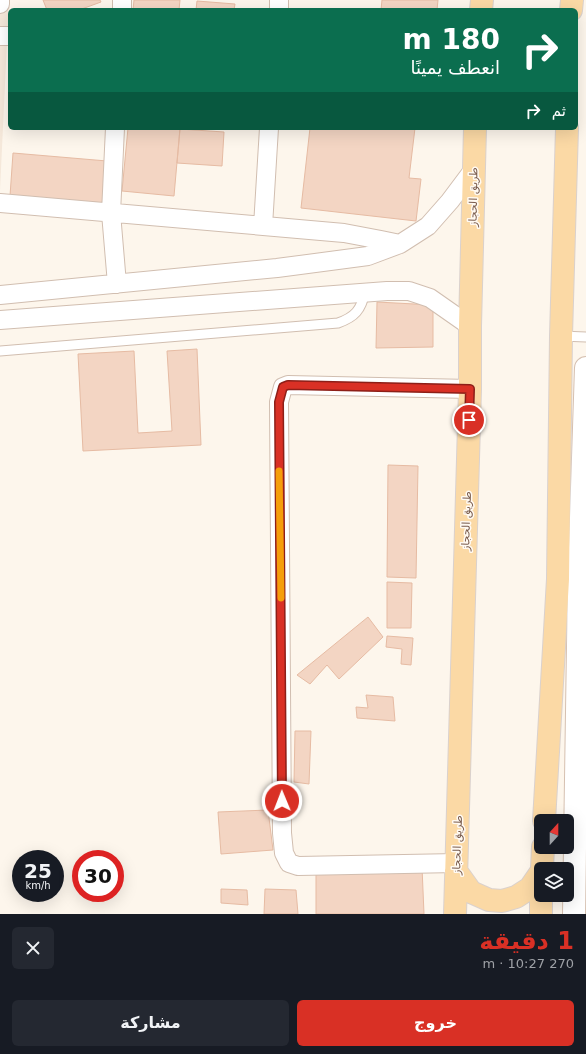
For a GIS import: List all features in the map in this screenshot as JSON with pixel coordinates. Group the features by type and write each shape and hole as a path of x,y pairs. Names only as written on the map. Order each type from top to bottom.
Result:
{"main road":[{"name":"طريق الحجاز","path":"455,914 470,389 470,326 475,130"},
{"path":"568,130 561,336 572,578 580,890 578,913"},
{"path":"545,814 572,578 586,368"},
{"path":"456,867 471,892 489,900 502,900 516,897 530,888 534,882"},
{"path":"541,902 541,914"}],"street":[{"path":"115,130 111,213 117,284"},
{"path":"263,226 269,130"},
{"path":"0,294 277,268 368,256 400,244 428,226 450,201 474,169"},
{"path":"0,203 344,233 400,244"},
{"path":"0,320 365,292 409,291 430,298 470,326"},
{"path":"456,867 298,866 289,863 284,853 282,833 279,402 283,387 288,385 470,389"}],"lane":[{"path":"0,350 338,323 349,319 357,312 363,303 365,292"},
{"path":"561,336 586,338"}],"shaded area":[{"path":"0,0 9,0 8,8 0,190"}],"building":[{"path":"43,0 100,0 101,2 84,8 46,8"},
{"path":"134,0 180,0 179,8 133,8"},
{"path":"382,0 438,0 437,8 381,8"},
{"path":"197,1 235,4 234,8 196,8"},
{"path":"128,130 180,130 174,196 122,191"},
{"path":"180,130 224,132 222,166 177,163"},
{"path":"310,130 415,130 409,178 421,179 416,221 301,208"},
{"path":"13,153 107,161 104,203 10,196"},
{"path":"377,302 433,305 433,347 376,348"},
{"path":"197,349 201,445 83,451 78,354 134,351 138,433 172,431 167,351"},
{"path":"388,465 418,466 416,578 387,577"},
{"path":"387,582 412,583 411,628 387,628"},
{"path":"368,617 383,637 339,679 327,665 310,684 297,675"},
{"path":"387,636 413,638 411,665 401,664 402,649 386,647"},
{"path":"366,695 393,697 395,721 357,718 356,707 368,708"},
{"path":"295,731 311,731 309,784 294,782"},
{"path":"268,810 273,850 221,854 218,812"},
{"path":"422,867 424,914 316,914 316,869"},
{"path":"221,889 247,890 248,905 221,903"},
{"path":"265,889 296,890 298,914 264,914"}],"slow traffic":[{"path":"279,471 281,598"}],"route":[{"path":"282,801 279,402 283,387 288,385 470,389 469,420"}]}
